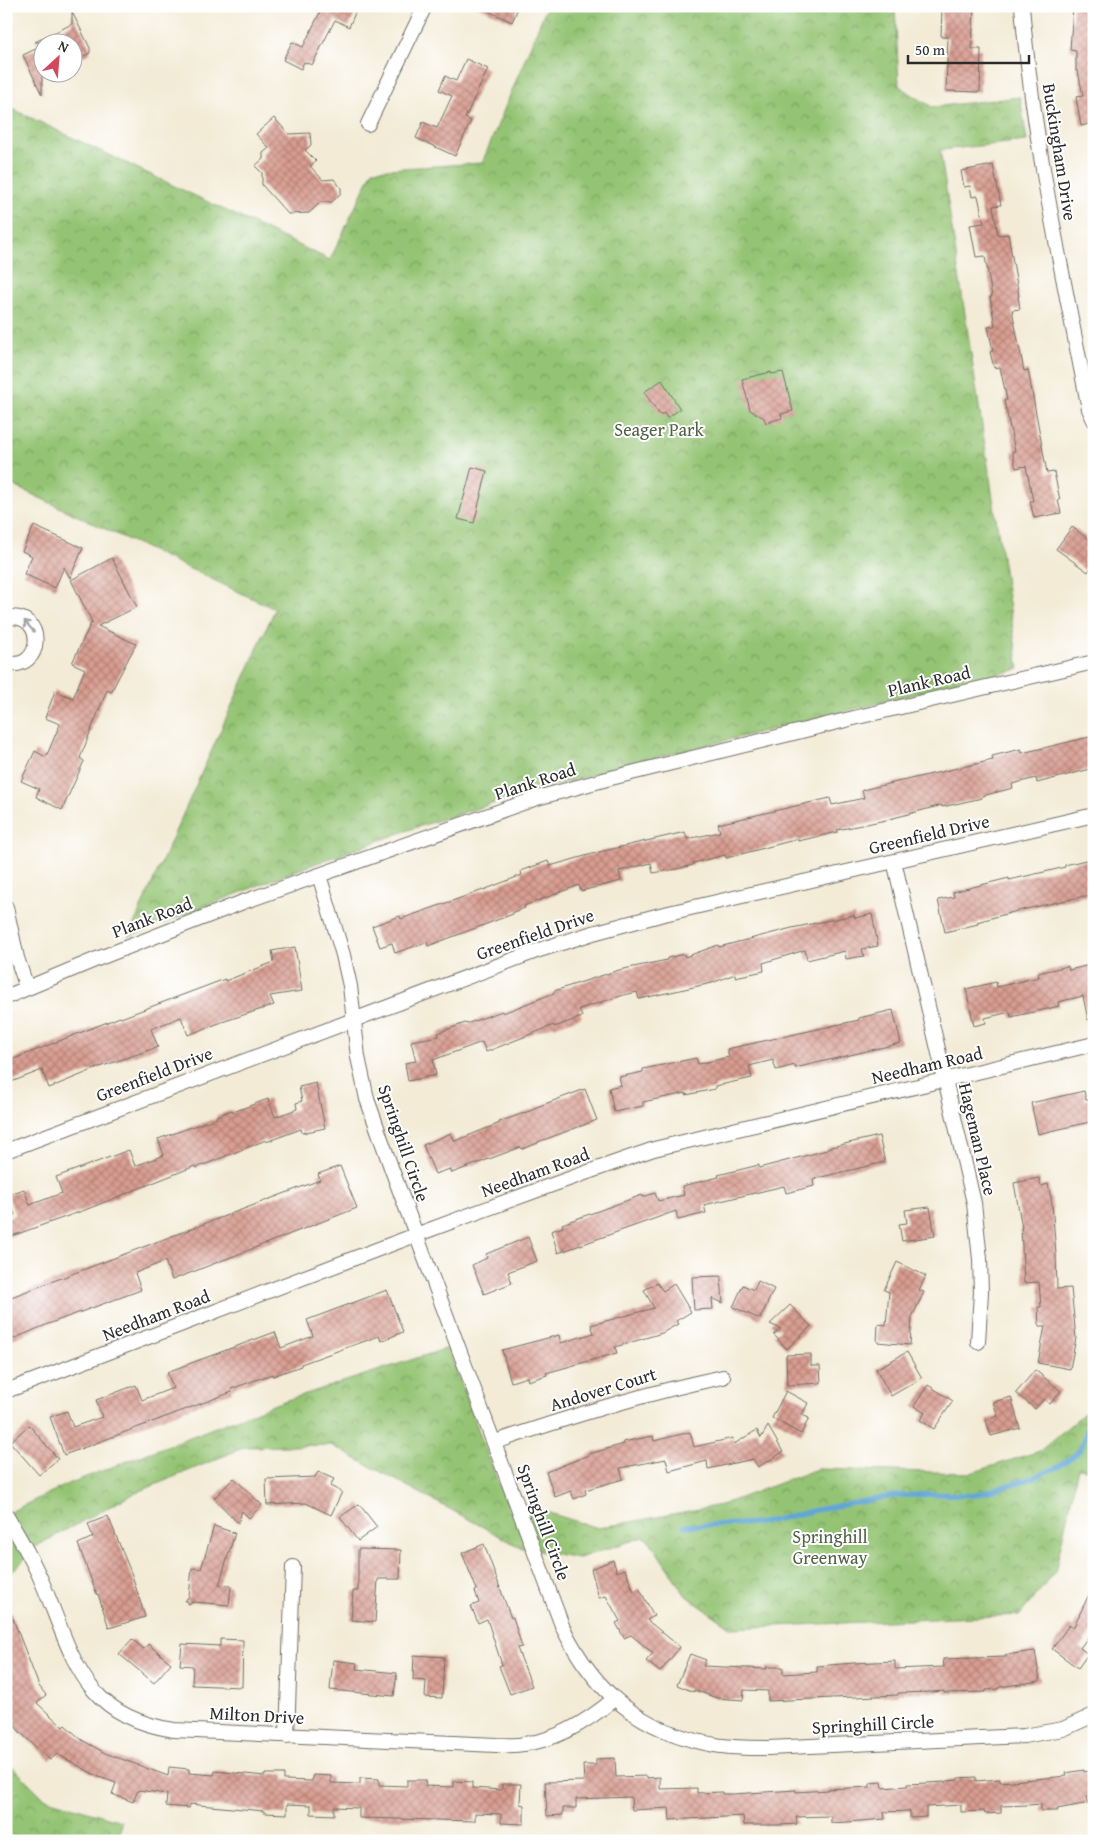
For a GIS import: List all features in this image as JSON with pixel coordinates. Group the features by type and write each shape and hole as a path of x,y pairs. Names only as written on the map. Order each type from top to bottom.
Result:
{"street":[{"path":"368,124 424,6"},
{"name":"Buckingham Drive","path":"1022,6 1027,63 1039,152 1089,409 1094,420"},
{"path":"6,618 13,616 24,619 32,626 36,636 36,647 31,656 22,663 12,665 6,663"},
{"name":"Plank Road","path":"6,997 176,927 537,798 862,716 1094,662"},
{"name":"Greenfield Drive","path":"6,1151 353,1019 539,950 593,933 1094,815"},
{"name":"Hageman Place","path":"894,861 974,1204 980,1259 981,1292 978,1342"},
{"name":"Springhill Circle","path":"318,875 343,955 350,986 358,1057 368,1099 392,1170 563,1628 580,1657 614,1699 649,1723 668,1732 692,1740 738,1748 778,1748 1024,1736 1064,1729 1094,1715"},
{"path":"6,907 17,958 27,988"},
{"name":"Needham Road","path":"6,1391 416,1236 654,1149 1094,1044"},
{"name":"Andover Court","path":"495,1442 670,1388 723,1377"},
{"name":"Milton Drive","path":"6,1515 26,1548 82,1675 103,1700 119,1712 145,1724 174,1730 287,1736 486,1745 523,1744 563,1733 584,1722 614,1699"},
{"path":"287,1736 293,1567"}],"green space":[{"name":"Seager Park","path":"547,6 895,6 899,86 932,107 1020,97 1027,141 940,150 1019,669 654,758 520,795 414,828 292,872 128,937 275,609 6,482 6,106 330,260 373,170 482,163"},
{"name":"Springhill Greenway","path":"448,1348 504,1499 598,1528 721,1505 817,1469 971,1473 1040,1451 1089,1409 1094,1409 1094,1470 1078,1468 1055,1572 1020,1615 732,1628 686,1596 649,1540 643,1537 579,1558 522,1548 331,1445 245,1447 131,1495 38,1545 6,1578 6,1514 68,1484 278,1403"},
{"path":"6,1760 44,1798 121,1821 120,1841 58,1841 6,1835"}],"building":[{"path":"323,6 358,6 349,27 335,20 312,65 304,62 301,69 283,60 292,42 303,47"},
{"path":"477,6 519,6 512,22"},
{"path":"942,6 974,6 972,49 981,49 980,92 946,91 948,37 941,37"},
{"path":"1073,6 1094,6 1094,123 1081,126 1076,97 1083,96 1078,71 1076,71 1076,51 1070,50"},
{"path":"72,12 82,32 56,32 72,24"},
{"path":"82,32 90,48 90,53 82,57"},
{"path":"32,51 32,74 23,55"},
{"path":"466,59 488,69 465,118 471,121 455,156 416,138 423,122 437,128 452,96 439,90 445,76 456,81"},
{"path":"36,82 42,82 42,95"},
{"path":"274,118 289,134 310,133 311,145 305,150 316,161 310,166 323,180 334,179 341,188 341,193 332,202 321,202 309,213 288,214 262,185 262,173 255,166 263,159 263,153 269,148 256,134"},
{"path":"993,165 1001,205 993,206 998,235 1008,234 1019,296 1020,309 1012,310 1024,371 1028,370 1047,473 1054,472 1060,500 1058,500 1061,513 1034,518 1030,501 1033,501 1026,466 1016,468 1012,451 1015,451 1004,400 1007,400 1000,367 994,368 990,352 993,351 988,327 995,326 990,297 992,297 985,256 976,257 970,225 984,223 978,196 972,197 970,186 964,187 961,171"},
{"path":"771,372 771,374 783,372 793,411 781,414 782,418 766,423 764,418 750,410 742,379"},
{"path":"662,380 680,409 667,418 664,413 660,415 644,392"},
{"path":"472,467 487,471 474,523 458,519"},
{"path":"34,526 83,548 70,578 64,567 55,588 24,574 32,556 22,551"},
{"path":"1072,527 1094,543 1094,564 1088,572 1056,549"},
{"path":"112,558 137,607 98,626 136,644 111,692 107,690 80,758 84,761 62,810 36,797 39,789 21,781 35,751 46,757 60,724 45,718 55,691 73,698 85,669 72,663 91,623 93,624 71,580"},
{"path":"1094,736 1094,768 1037,783 1036,778 1012,784 1013,788 982,796 982,798 942,807 942,805 726,858 725,855 677,869 653,873 651,863 619,871 621,881 581,891 579,885 524,906 525,908 513,912 513,914 428,946 427,942 395,953 392,943 380,947 372,926 400,916 401,919 486,889 522,875 521,871 548,861 550,866 599,852 685,832 687,839 720,832 718,824 830,798 832,805 864,798 862,790 993,760 992,756 1021,749 1022,753"},
{"path":"1094,858 1094,894 1017,911 977,922 978,924 945,932 938,900 954,897 953,892 1009,878 1009,880 1053,870"},
{"path":"872,914 878,946 862,949 864,956 846,959 845,951 807,960 805,950 763,963 764,971 735,977 735,974 712,983 639,999 637,992 624,995 579,1009 582,1017 554,1027 554,1025 486,1052 482,1042 433,1060 436,1075 408,1081 405,1063 416,1061 411,1041 439,1036 438,1033 465,1023 502,1011 503,1013 554,993 554,991 619,970 667,960 667,958 684,954 685,957 718,945 719,947 792,928 854,915 855,918"},
{"path":"295,947 302,991 270,996 274,1005 188,1035 181,1017 151,1029 158,1047 100,1067 49,1088 42,1070 6,1084 6,1062 120,1017 274,962 272,951"},
{"path":"1094,964 1094,1020 1088,1020 1083,996 1058,1002 1059,1006 1047,1009 1011,1017 1010,1012 985,1018 986,1023 974,1026 966,989 996,982 997,987 1039,977 1038,973 1068,966 1069,970"},
{"path":"893,1010 901,1043 795,1068 795,1065 776,1070 773,1060 749,1066 752,1078 715,1086 715,1089 643,1102 643,1106 614,1112 609,1088 621,1085 619,1077 643,1072 643,1069 696,1058 698,1064 729,1057 727,1049 859,1020 859,1018"},
{"path":"316,1083 325,1128 302,1133 301,1129 266,1142 266,1140 85,1210 6,1238 6,1219 15,1215 8,1195 24,1189 30,1205 62,1193 56,1177 129,1150 135,1166 164,1155 158,1139 217,1118 216,1116 232,1110 233,1112 268,1099 275,1117 297,1109 296,1103 302,1101 299,1087"},
{"path":"585,1089 597,1120 452,1173 450,1169 435,1174 423,1145 451,1133 455,1141"},
{"path":"1084,1091 1086,1100 1094,1098 1094,1121 1038,1134 1031,1103"},
{"path":"879,1136 885,1162 813,1179 814,1186 786,1193 784,1186 704,1205 706,1213 678,1220 676,1211 558,1253 551,1231 563,1227 562,1224 642,1195 643,1197 655,1193 658,1201 684,1195 682,1186 719,1177 718,1175 759,1165 759,1168 827,1150 827,1148"},
{"path":"340,1166 357,1208 172,1280 165,1261 135,1273 141,1290 48,1324 6,1342 6,1299 320,1180 318,1174"},
{"path":"1039,1178 1041,1186 1048,1184 1052,1203 1057,1289 1071,1288 1076,1338 1070,1369 1038,1363 1045,1326 1039,1326 1038,1307 1041,1307 1039,1282 1024,1283 1022,1228 1014,1183"},
{"path":"930,1207 935,1236 902,1241 899,1224 907,1223 905,1210"},
{"path":"528,1237 537,1261 508,1272 512,1283 484,1294 472,1265 487,1258 486,1254"},
{"path":"897,1262 926,1276 919,1290 924,1292 912,1317 910,1345 877,1342 878,1324 886,1325 889,1292 884,1290"},
{"path":"721,1276 723,1303 712,1298 713,1309 694,1310 692,1277"},
{"path":"758,1281 774,1289 760,1319 733,1307 743,1285 754,1290"},
{"path":"657,1283 663,1291 674,1284 691,1312 676,1321 678,1324 662,1333 615,1347 617,1353 546,1373 547,1375 528,1381 527,1377 511,1382 502,1350 559,1335 561,1343 594,1333 591,1325 654,1308 644,1290"},
{"path":"387,1290 403,1332 381,1341 379,1336 273,1376 272,1374 231,1389 232,1392 64,1455 50,1417 67,1411 73,1427 102,1417 96,1400 136,1385 142,1400 173,1388 167,1372 275,1332 281,1348 313,1336 307,1320"},
{"path":"790,1305 811,1326 787,1349 774,1335 781,1329 770,1324"},
{"path":"907,1352 922,1378 891,1396 876,1369"},
{"path":"811,1354 811,1366 820,1366 821,1383 787,1385 786,1355"},
{"path":"1035,1370 1061,1391 1050,1404 1044,1399 1035,1409 1016,1393"},
{"path":"928,1385 953,1401 934,1429 920,1420 925,1413 914,1406"},
{"path":"786,1391 808,1403 802,1415 809,1418 801,1434 772,1418"},
{"path":"1011,1397 1020,1428 991,1436 986,1420 998,1416 993,1402"},
{"path":"29,1425 58,1459 39,1475 10,1442"},
{"path":"768,1426 783,1452 758,1467 753,1459 708,1469 707,1461 669,1471 666,1459 620,1468 623,1479 585,1490 586,1494 574,1499 571,1491 555,1497 546,1472 589,1454 624,1444 623,1442 653,1436 654,1441 690,1432 694,1447 733,1438 734,1444 757,1430 761,1438"},
{"path":"318,1472 334,1479 330,1486 342,1492 331,1515 306,1503 267,1505 266,1479 315,1477"},
{"path":"234,1478 262,1505 249,1518 242,1511 238,1523 214,1498"},
{"path":"359,1504 377,1527 358,1541 340,1517"},
{"path":"108,1516 132,1575 145,1617 109,1628 78,1544 93,1537 88,1524"},
{"path":"214,1526 235,1533 219,1585 231,1586 229,1605 194,1602 188,1604 188,1601 185,1601 189,1596 192,1568 201,1569"},
{"path":"484,1544 511,1618 513,1617 522,1647 517,1648 532,1686 510,1694 499,1666 502,1665 487,1619 478,1623 471,1606 479,1603 475,1591 477,1590 462,1553"},
{"path":"358,1549 401,1550 400,1579 378,1579 375,1622 351,1620 353,1591 358,1591"},
{"path":"613,1560 617,1572 625,1569 634,1592 639,1588 654,1616 647,1620 680,1647 660,1672 646,1661 653,1653 631,1635 624,1638 616,1623 620,1621 606,1596 599,1598 591,1569"},
{"path":"1094,1584 1094,1629 1080,1648 1088,1654 1078,1668 1052,1649 1069,1625 1073,1628"},
{"path":"6,1606 8,1606 39,1686 46,1695 37,1703 63,1727 65,1725 82,1740 105,1753 168,1776 169,1767 189,1769 189,1773 214,1775 215,1771 265,1776 265,1774 284,1774 284,1780 312,1781 313,1775 331,1776 331,1783 360,1784 360,1778 379,1779 379,1785 407,1786 407,1780 426,1780 425,1786 454,1787 454,1781 472,1782 472,1788 502,1790 502,1784 521,1784 520,1804 524,1805 524,1824 501,1823 501,1814 475,1813 475,1821 359,1818 359,1808 334,1807 334,1815 311,1814 311,1805 287,1804 287,1814 189,1804 189,1808 166,1806 167,1794 138,1790 133,1802 112,1794 116,1783 99,1777 57,1754 50,1760 20,1732 6,1715"},
{"path":"132,1639 144,1649 148,1644 171,1663 154,1683 119,1654"},
{"path":"220,1639 243,1640 242,1687 192,1685 193,1666 180,1665 182,1644 220,1646"},
{"path":"1035,1651 1040,1681 999,1687 999,1689 986,1690 986,1692 944,1693 944,1691 768,1701 768,1691 744,1690 743,1700 717,1698 677,1685 690,1654 706,1660 703,1666 767,1669 766,1667 783,1667 783,1674 817,1672 817,1666 895,1661 895,1669 944,1667 943,1659 1006,1657 1005,1655"},
{"path":"414,1655 444,1657 442,1698 425,1697 426,1681 413,1680"},
{"path":"333,1660 357,1663 356,1669 397,1673 394,1696 330,1690"},
{"path":"615,1758 616,1777 660,1777 660,1789 697,1788 697,1793 722,1792 722,1794 734,1794 796,1790 796,1792 870,1787 870,1783 882,1782 883,1788 976,1777 976,1781 1000,1779 1000,1782 1067,1776 1066,1773 1094,1770 1094,1795 1087,1796 1089,1803 1057,1809 1058,1811 1041,1811 1041,1804 1001,1806 1001,1813 985,1814 984,1811 961,1812 961,1805 926,1807 926,1817 910,1818 910,1811 884,1812 885,1819 831,1823 831,1816 796,1817 797,1824 780,1825 744,1825 743,1816 670,1820 669,1808 632,1810 631,1797 576,1799 576,1808 563,1808 563,1815 547,1816 545,1782 584,1781 583,1765 596,1765 596,1759"}],"waterway":[{"path":"684,1526 762,1523 820,1509 894,1496 983,1493 1029,1479 1056,1468 1079,1451 1087,1430"}]}
